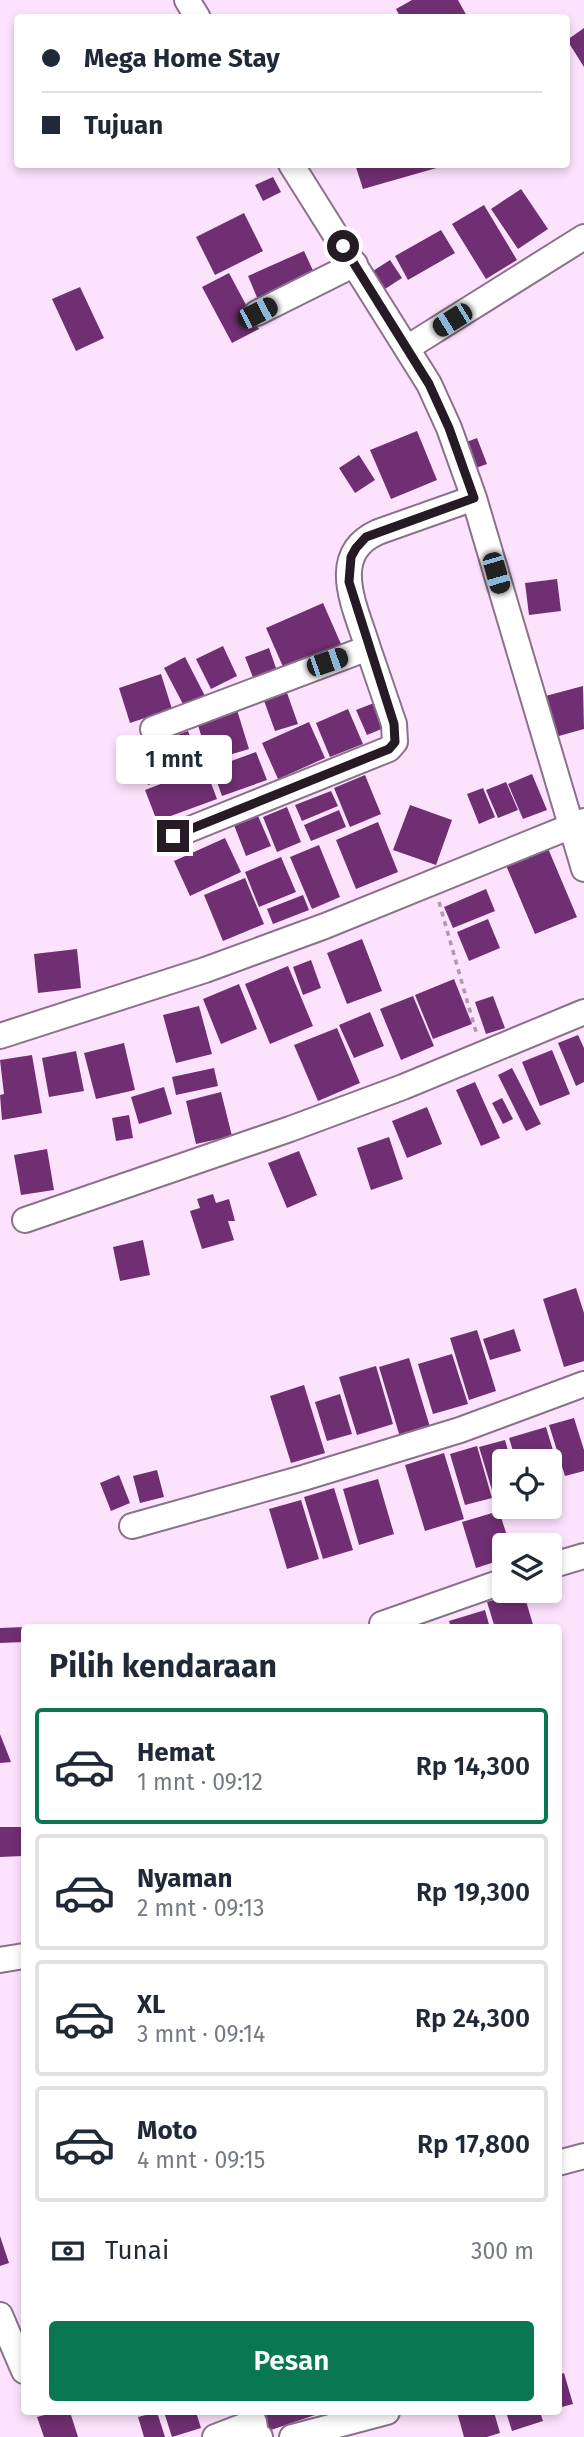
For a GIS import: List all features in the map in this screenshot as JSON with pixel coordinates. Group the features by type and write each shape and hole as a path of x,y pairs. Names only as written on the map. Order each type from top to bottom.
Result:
{"street":[{"path":"294,168 429,384 449,428 474,498 577,823 584,869"},
{"path":"407,348 584,237"},
{"path":"257,313 355,264"},
{"path":"173,836 389,749 395,742 394,724 368,648 349,582 348,569 356,548 366,537 474,498"},
{"path":"153,729 368,648"},
{"path":"0,1036 205,970 325,926 577,823"},
{"path":"24,1220 290,1129 482,1055 584,1012"},
{"path":"132,1526 460,1430 584,1384"},
{"path":"562,1562 584,1556"},
{"path":"382,1624 492,1585"},
{"path":"0,1960 21,1956"},
{"path":"562,2162 584,2156"},
{"path":"0,2315 21,2364"},
{"path":"292,2437 376,2415"},
{"path":"215,2437 255,2424"}],"path":[{"path":"434,881 482,1055"}],"building":[{"path":"412,0 458,0 466,14 399,14 396,9"},
{"path":"584,28 584,67 570,45 570,38"},
{"path":"356,168 436,168 363,189"},
{"path":"273,177 281,192 263,201 255,185"},
{"path":"521,189 548,229 518,249 491,209"},
{"path":"484,205 517,260 486,279 452,224"},
{"path":"244,213 263,251 215,275 196,237"},
{"path":"441,230 455,253 408,280 395,256"},
{"path":"304,251 316,277 259,302 248,276"},
{"path":"390,260 402,278 385,289 373,271"},
{"path":"229,273 259,329 232,343 202,287"},
{"path":"80,287 104,338 76,351 52,299"},
{"path":"417,431 437,480 391,499 370,450"},
{"path":"477,438 487,464 473,469 464,443"},
{"path":"359,455 375,480 355,493 339,468"},
{"path":"557,579 561,611 529,615 525,583"},
{"path":"323,603 341,644 284,669 266,628"},
{"path":"223,646 237,676 211,689 196,659"},
{"path":"269,648 277,671 254,680 245,657"},
{"path":"185,657 205,696 184,706 164,668"},
{"path":"161,674 172,709 130,723 119,688"},
{"path":"583,686 584,729 548,739 538,698"},
{"path":"286,690 298,724 275,731 263,698"},
{"path":"374,703 384,728 367,735 356,710"},
{"path":"348,709 363,744 330,757 316,723"},
{"path":"237,710 249,749 209,761 197,722"},
{"path":"309,722 325,758 278,779 262,743"},
{"path":"188,731 201,765 148,785 134,750"},
{"path":"256,752 267,780 222,796 212,768"},
{"path":"205,767 217,799 157,821 145,790"},
{"path":"532,774 547,810 523,819 508,784"},
{"path":"365,775 381,814 350,827 334,788"},
{"path":"506,782 518,810 498,818 486,790"},
{"path":"483,788 495,817 479,824 467,794"},
{"path":"331,791 338,806 302,821 295,805"},
{"path":"410,805 452,820 436,865 393,850"},
{"path":"287,807 301,842 277,852 263,817"},
{"path":"339,810 346,827 311,841 304,825"},
{"path":"258,816 271,846 246,856 234,825"},
{"path":"378,822 398,872 356,889 336,840"},
{"path":"225,838 241,872 190,896 174,861"},
{"path":"319,845 340,897 312,909 290,857"},
{"path":"547,846 577,917 535,934 505,863"},
{"path":"281,857 296,892 259,907 245,872"},
{"path":"245,878 264,924 223,941 204,895"},
{"path":"486,889 495,911 453,928 444,907"},
{"path":"303,895 309,910 273,924 267,909"},
{"path":"488,919 500,948 469,961 457,932"},
{"path":"362,939 382,991 347,1004 327,953"},
{"path":"77,949 81,988 38,993 34,954"},
{"path":"311,960 321,988 303,995 293,967"},
{"path":"288,966 313,1026 270,1044 245,984"},
{"path":"454,979 472,1024 433,1039 415,995"},
{"path":"239,984 257,1029 221,1044 203,999"},
{"path":"413,996 434,1046 401,1060 380,1009"},
{"path":"493,996 505,1028 486,1034 475,1002"},
{"path":"199,1006 212,1054 176,1063 163,1015"},
{"path":"370,1012 384,1046 354,1058 339,1025"},
{"path":"337,1028 360,1083 318,1101 294,1045"},
{"path":"578,1035 584,1048 584,1082 576,1086 558,1043"},
{"path":"124,1043 135,1090 96,1099 84,1053"},
{"path":"552,1050 570,1094 540,1106 522,1062"},
{"path":"76,1051 84,1091 49,1097 42,1058"},
{"path":"32,1055 42,1113 2,1120 0,1095 4,1094 0,1060"},
{"path":"214,1068 218,1086 176,1095 172,1077"},
{"path":"512,1068 541,1124 526,1131 498,1075"},
{"path":"475,1082 500,1138 481,1146 456,1090"},
{"path":"164,1087 172,1114 139,1124 131,1097"},
{"path":"221,1092 232,1136 196,1144 186,1101"},
{"path":"502,1098 513,1119 503,1124 492,1103"},
{"path":"427,1107 442,1144 407,1158 392,1121"},
{"path":"129,1115 133,1138 116,1141 112,1118"},
{"path":"389,1137 403,1179 371,1190 357,1148"},
{"path":"47,1149 54,1190 21,1195 14,1155"},
{"path":"299,1151 317,1195 287,1208 268,1163"},
{"path":"213,1194 216,1203 229,1199 235,1221 228,1221 234,1240 202,1249 190,1211 200,1208 197,1199"},
{"path":"143,1240 150,1275 120,1281 113,1247"},
{"path":"576,1288 584,1313 584,1361 564,1367 543,1299"},
{"path":"514,1329 521,1351 490,1360 483,1339"},
{"path":"477,1330 496,1391 469,1400 450,1338"},
{"path":"452,1354 468,1404 433,1414 418,1364"},
{"path":"409,1358 430,1427 400,1437 379,1367"},
{"path":"376,1366 393,1424 357,1435 339,1377"},
{"path":"304,1385 325,1453 291,1463 270,1396"},
{"path":"340,1394 352,1434 327,1441 315,1402"},
{"path":"574,1418 584,1450 584,1471 565,1476 562,1449 557,1449 549,1425"},
{"path":"546,1427 553,1449 512,1449 509,1438"},
{"path":"505,1440 508,1449 492,1449 492,1490 479,1447"},
{"path":"477,1446 492,1498 465,1505 450,1454"},
{"path":"444,1453 464,1519 425,1531 405,1465"},
{"path":"157,1470 164,1497 140,1503 133,1476"},
{"path":"119,1475 130,1503 111,1511 100,1483"},
{"path":"378,1479 394,1534 359,1545 343,1489"},
{"path":"334,1488 353,1550 323,1559 304,1497"},
{"path":"301,1500 319,1559 287,1569 269,1509"},
{"path":"492,1513 492,1519 502,1519 506,1533 492,1533 492,1563 476,1568 462,1522"},
{"path":"492,1600 492,1603 527,1603 533,1624 494,1624 487,1602"},
{"path":"485,1610 489,1624 450,1624 449,1621"},
{"path":"21,1627 21,1642 0,1643 0,1628"},
{"path":"0,1734 11,1762 0,1763"},
{"path":"0,1827 21,1827 21,1856 0,1857"},
{"path":"0,2236 9,2263 0,2266"},
{"path":"564,2373 573,2404 562,2407"},
{"path":"71,2415 78,2437 44,2437 37,2417"},
{"path":"158,2415 165,2437 144,2437 138,2417"},
{"path":"165,2415 197,2415 201,2428 172,2437"},
{"path":"262,2415 315,2415 268,2431"},
{"path":"458,2415 495,2415 500,2433 487,2437 464,2437"},
{"path":"507,2415 541,2415 543,2421 512,2431"}],"route":[{"path":"173,836 389,749 395,742 394,724 349,582 351,557 366,537 474,498 449,428 429,384 343,246"}]}
